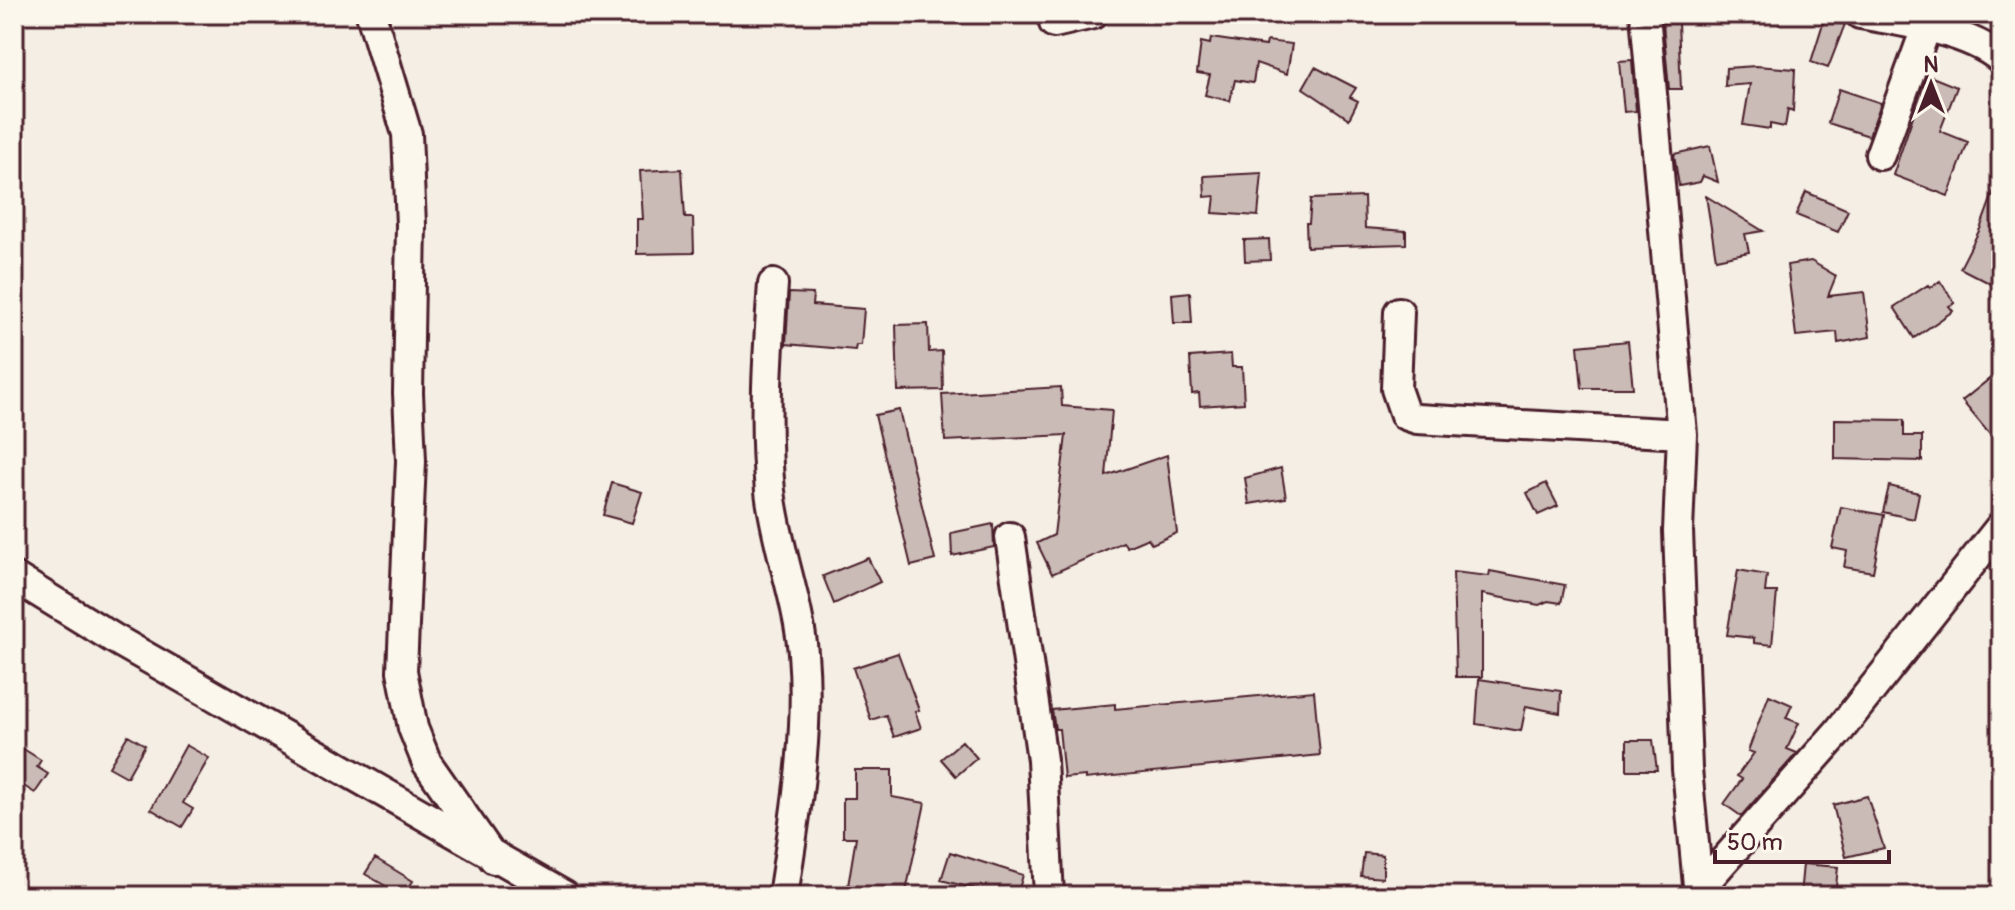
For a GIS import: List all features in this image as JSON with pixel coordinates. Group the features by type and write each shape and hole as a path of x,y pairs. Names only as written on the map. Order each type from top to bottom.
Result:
{"street":[{"path":"371,14 407,134 411,225 408,393 411,461 402,671 413,728 427,763 494,859"},
{"path":"1054,23 1093,14"},
{"path":"1645,14 1682,434 1678,531 1695,894"},
{"path":"1860,14 1913,21 1973,43 2001,59"},
{"path":"1880,155 1913,21"},
{"path":"773,284 765,401 770,493 803,651 804,684 800,778 783,896"},
{"path":"1399,312 1396,389 1405,415 1432,420 1682,434"},
{"path":"1695,894 1838,732 2001,526"},
{"path":"1010,537 1042,760 1049,896"},
{"path":"14,577 494,859 565,896"}],"building":[{"path":"1824,20 1845,24 1828,68 1811,62"},
{"path":"1663,23 1678,23 1681,89 1669,89"},
{"path":"1211,38 1266,46 1267,41 1292,44 1287,74 1256,63 1253,83 1235,80 1230,101 1205,95 1210,75 1197,73 1201,42 1210,44"},
{"path":"1632,60 1636,111 1624,112 1619,61"},
{"path":"1756,66 1795,69 1793,111 1788,109 1785,127 1770,124 1770,129 1743,125 1750,84 1725,86 1726,68"},
{"path":"1315,67 1356,88 1350,97 1358,101 1349,119 1303,88"},
{"path":"1927,75 1957,87 1940,131 1968,142 1948,196 1893,175"},
{"path":"1839,89 1881,103 1869,136 1828,123"},
{"path":"1710,146 1718,182 1703,176 1700,182 1679,186 1674,154"},
{"path":"682,169 685,218 693,218 694,253 637,254 637,219 643,219 640,171"},
{"path":"1262,173 1258,216 1213,213 1215,196 1205,197 1204,176"},
{"path":"1999,177 2001,289 1960,268 1980,229"},
{"path":"1806,192 1848,210 1838,232 1796,215"},
{"path":"1706,196 1763,231 1745,234 1749,252 1716,259"},
{"path":"1364,197 1365,228 1406,231 1406,244 1307,247 1306,223 1309,223 1311,199"},
{"path":"1269,239 1270,260 1245,261 1244,240"},
{"path":"1811,261 1836,276 1828,296 1864,292 1870,337 1838,343 1837,332 1796,336 1787,265"},
{"path":"1940,281 1955,303 1949,306 1953,311 1914,338 1894,307 1928,285 1930,288"},
{"path":"1190,292 1192,323 1174,323 1172,294"},
{"path":"789,293 813,294 812,305 864,309 861,345 856,345 855,350 786,344"},
{"path":"928,324 929,352 942,351 943,390 898,391 896,325"},
{"path":"1628,341 1633,388 1582,388 1578,346"},
{"path":"1231,354 1232,367 1242,367 1244,403 1200,406 1199,393 1192,394 1190,357"},
{"path":"1993,376 2001,386 2001,448 1962,401"},
{"path":"1061,387 1062,406 1112,410 1106,476 1167,455 1177,533 1152,544 1148,538 1127,547 1123,542 1052,574 1037,543 1054,535 1066,435 945,441 942,394"},
{"path":"899,410 935,560 911,566 875,415"},
{"path":"1835,419 1904,420 1904,436 1922,436 1922,461 1835,459"},
{"path":"1281,468 1286,498 1249,504 1245,478"},
{"path":"612,483 642,492 632,523 603,515"},
{"path":"1546,483 1558,506 1538,515 1527,493"},
{"path":"1889,486 1919,493 1914,519 1883,512"},
{"path":"1841,507 1884,515 1873,572 1844,567 1847,551 1832,548"},
{"path":"993,524 994,547 952,556 951,533"},
{"path":"868,558 880,582 834,604 823,576"},
{"path":"1738,570 1767,575 1765,592 1777,592 1772,645 1754,643 1754,638 1727,635"},
{"path":"1490,571 1565,585 1561,603 1548,601 1539,605 1482,594 1482,677 1456,677 1453,572 1489,576"},
{"path":"898,653 919,710 915,711 921,728 894,737 886,715 871,720 853,668"},
{"path":"1479,679 1561,691 1560,713 1526,706 1521,731 1476,724"},
{"path":"1314,691 1320,755 1085,779 1085,776 1064,778 1059,729 1055,729 1052,710 1115,704 1115,709"},
{"path":"1769,695 1792,705 1786,718 1799,723 1787,749 1797,753 1741,816 1724,804 1742,779 1737,776 1754,753 1748,751"},
{"path":"128,735 145,745 127,777 109,767"},
{"path":"1627,740 1653,740 1657,770 1627,770"},
{"path":"962,741 977,758 956,776 941,759"},
{"path":"14,743 41,760 37,767 48,774 35,793 14,780"},
{"path":"186,745 209,758 183,803 193,809 182,827 151,809"},
{"path":"855,770 892,770 892,797 925,803 905,896 879,896 881,892 848,886 856,837 843,837 843,798 855,798"},
{"path":"1867,796 1884,848 1846,857 1833,805"},
{"path":"950,852 1023,875 1017,896 1003,896 941,880"},
{"path":"1364,853 1383,855 1383,878 1361,876"},
{"path":"375,858 413,881 403,896 365,874"},
{"path":"1803,864 1838,867 1835,896 1800,896"}]}
